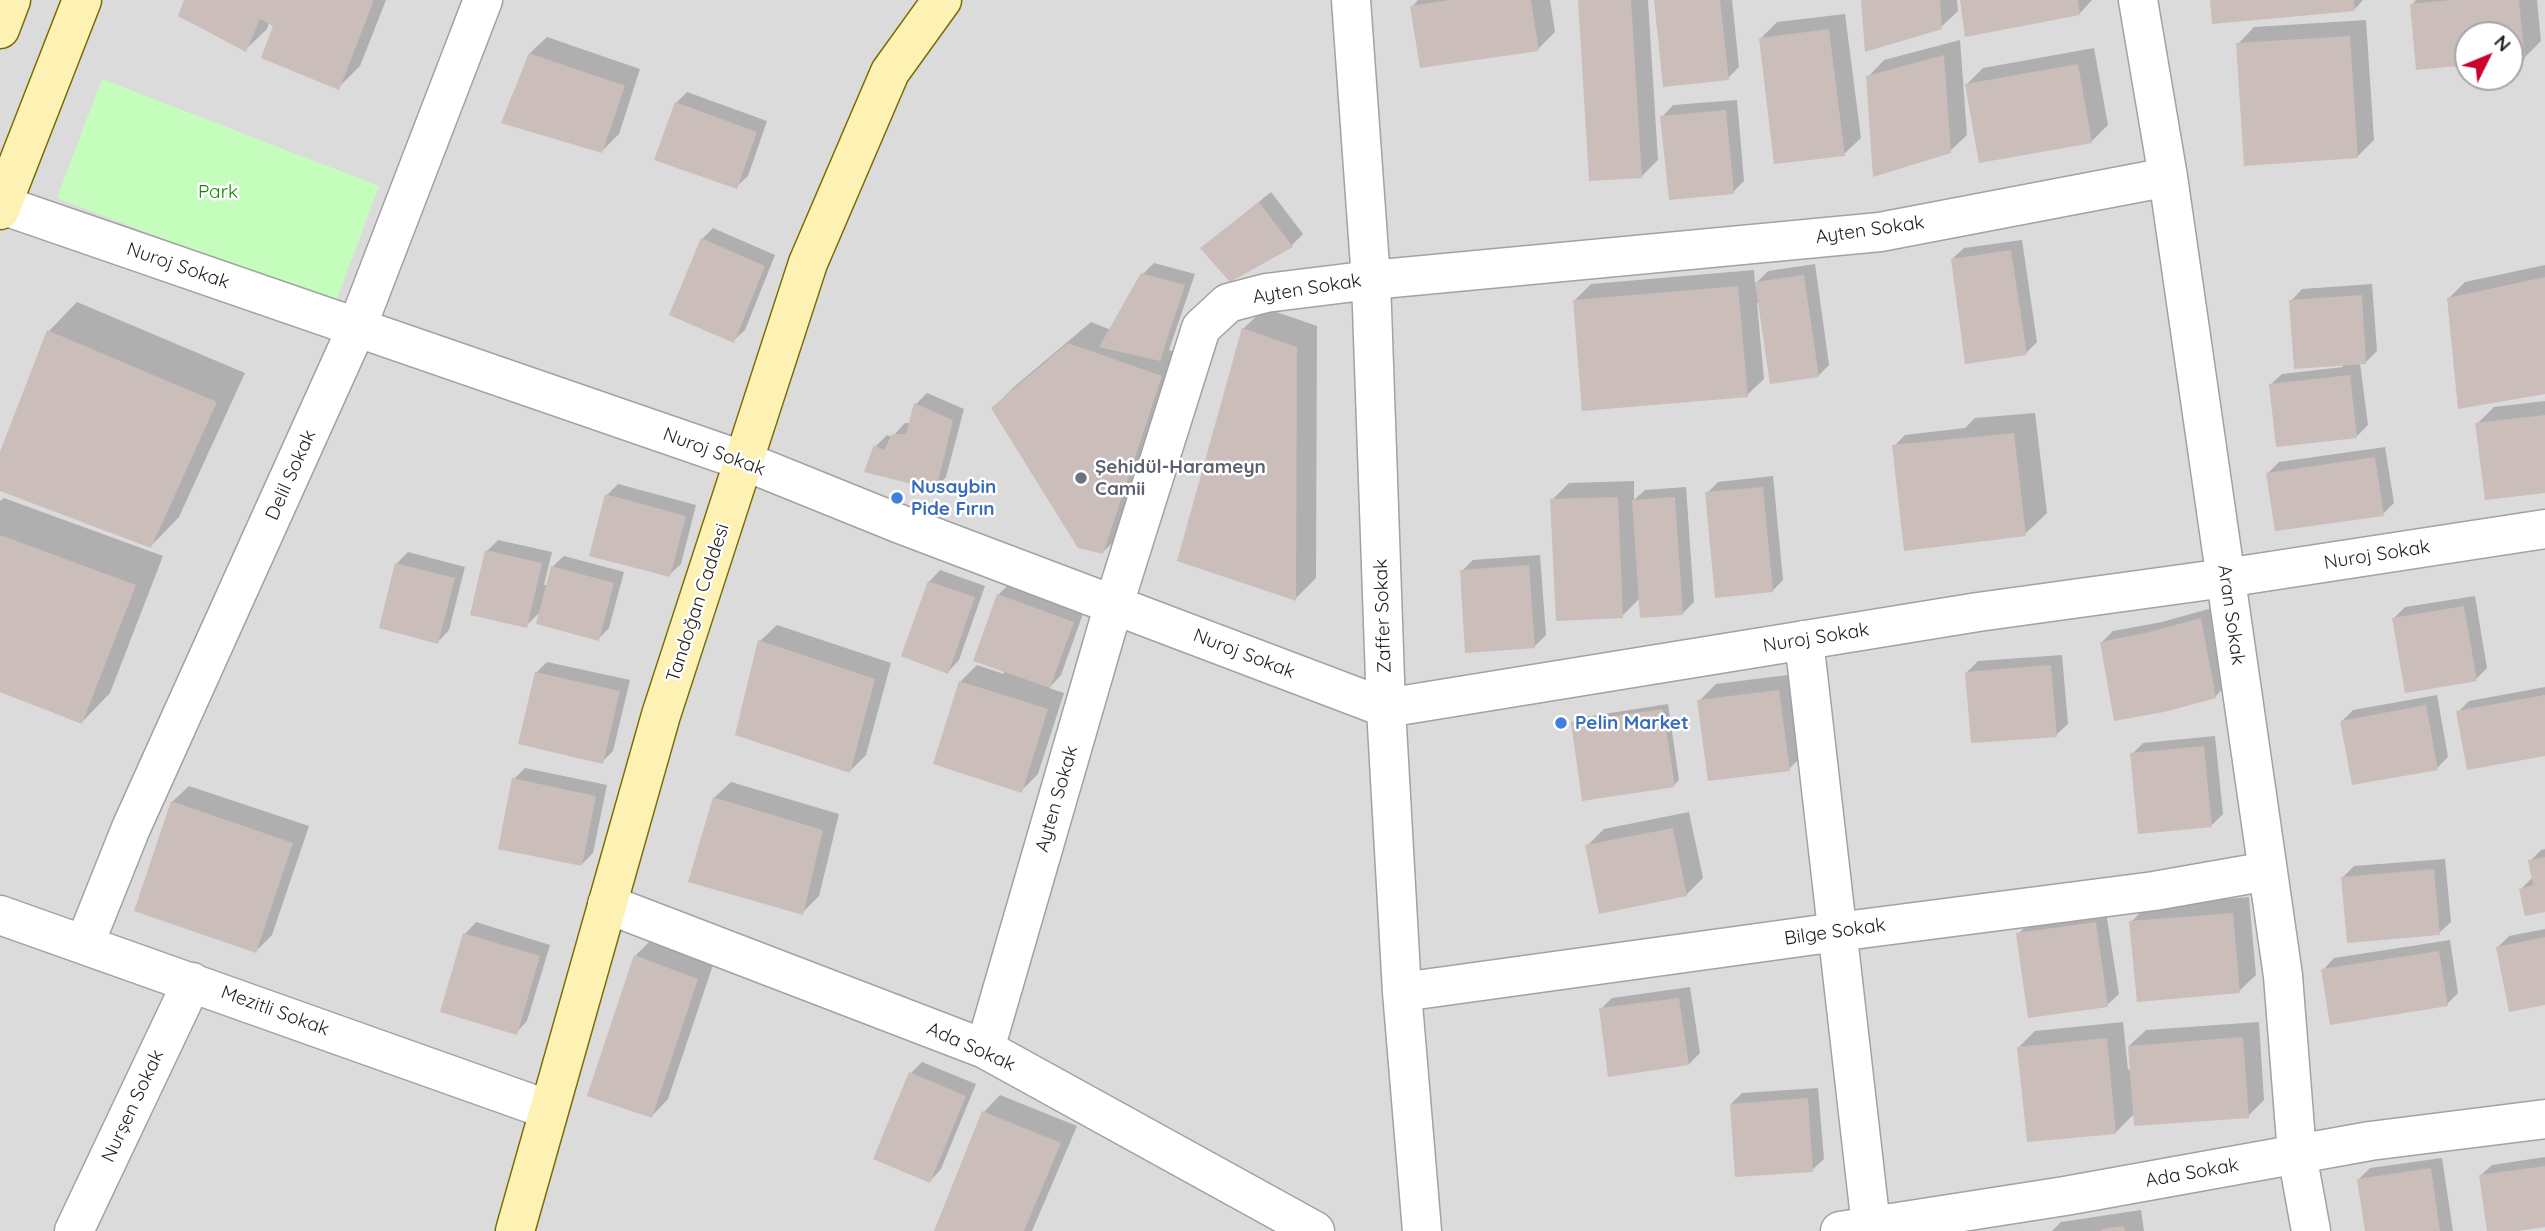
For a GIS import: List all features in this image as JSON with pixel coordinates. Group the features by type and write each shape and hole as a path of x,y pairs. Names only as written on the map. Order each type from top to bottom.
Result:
{"street":[{"path":"0,29 11,0"},
{"path":"1,205 82,0"},
{"name":"Delil Sokak","path":"85,943 131,828 357,327 483,0"},
{"name":"Tandoğan Caddesi","path":"515,1231 661,715 808,264 890,72 942,0"},
{"name":"Zaffer Sokak","path":"1351,0 1371,280 1386,708 1402,992 1422,1231"},
{"name":"Aran Sokak","path":"2138,0 2168,177 2283,976 2297,1154 2311,1231"},
{"name":"Ayten Sokak","path":"985,1048 1114,604 1201,328 1228,303 1266,293 1371,280 1880,232 2168,177"},
{"name":"Nuroj Sokak","path":"1,205 744,461 900,524 1386,708 1978,612 2545,530"},
{"path":"1804,640 1837,932 1856,1228"},
{"name":"Bilge Sokak","path":"1402,992 2154,891 2268,871"},
{"name":"Ada Sokak","path":"607,904 985,1048 1291,1225"},
{"name":"Mezitli Sokak","path":"0,915 549,1110"},
{"name":"Nurşen Sokak","path":"74,1231 192,982"},
{"name":"Ada Sokak","path":"1856,1228 2065,1196 2370,1141 2545,1118"}],"shaded area":[{"path":"0,0 2545,0 2545,1231 0,1231"}],"green space":[{"name":"Park","path":"102,79 379,186 335,304 57,198"}],"building":[{"path":"184,0 374,0 339,90 261,58 273,26 260,19 246,52 178,16"},
{"path":"1450,0 1531,0 1539,51 1420,68 1410,6"},
{"path":"1578,0 1631,0 1642,178 1589,181"},
{"path":"1654,0 1720,0 1729,80 1663,87"},
{"path":"1861,0 1940,0 1942,29 1865,52"},
{"path":"1960,0 2078,0 2080,15 1965,37"},
{"path":"2210,0 2354,0 2355,11 2212,24"},
{"path":"2451,0 2519,0 2521,21 2454,21 2454,66 2416,70 2410,4"},
{"path":"1829,29 1845,156 1774,164 1759,38"},
{"path":"2350,36 2358,158 2244,166 2236,43"},
{"path":"529,53 625,86 602,153 501,123"},
{"path":"1944,55 1951,153 1873,177 1866,76"},
{"path":"2078,64 2092,143 1979,163 1965,84"},
{"path":"675,102 757,132 737,189 654,160"},
{"path":"1726,110 1734,194 1669,200 1660,116"},
{"path":"1259,202 1293,247 1230,282 1200,248"},
{"path":"701,238 765,266 734,343 669,315"},
{"path":"2011,250 2027,355 1965,364 1951,259"},
{"path":"1141,273 1185,285 1160,361 1099,347"},
{"path":"1804,275 1819,377 1770,384 1755,282"},
{"path":"2545,277 2545,394 2458,409 2447,298"},
{"path":"1738,286 1748,397 1582,411 1573,300"},
{"path":"2362,295 2366,364 2294,369 2289,300"},
{"path":"1242,328 1297,347 1296,601 1177,561"},
{"path":"47,330 217,402 151,548 0,491 0,452"},
{"name":"Şehidül-Harameyn Camii","path":"1068,343 1162,376 1103,554 1078,548 991,408"},
{"path":"2350,375 2357,438 2276,447 2269,384"},
{"path":"914,403 953,420 936,490 864,472 874,445 884,450 892,434 906,434"},
{"path":"2545,415 2545,493 2485,500 2475,423"},
{"path":"2014,433 2026,536 1904,551 1892,445"},
{"path":"2375,457 2384,516 2275,531 2266,473"},
{"path":"1763,487 1773,592 1715,598 1705,492"},
{"path":"605,494 686,516 670,577 589,556"},
{"path":"1618,497 1623,618 1556,621 1550,499"},
{"path":"1675,497 1683,615 1640,618 1632,500"},
{"path":"0,535 136,585 82,724 0,692"},
{"path":"485,550 542,563 527,628 470,615"},
{"path":"395,563 455,578 438,644 379,628"},
{"path":"1529,565 1535,648 1465,653 1460,570"},
{"path":"551,566 614,583 599,641 536,624"},
{"path":"928,581 975,597 948,674 901,656"},
{"path":"997,594 1074,622 1050,688 973,661"},
{"path":"2464,606 2477,681 2405,693 2392,618"},
{"path":"2201,618 2216,698 2164,712 2114,721 2100,642"},
{"path":"758,640 875,679 850,773 735,735"},
{"path":"2051,665 2057,737 1971,743 1965,672"},
{"path":"535,672 620,691 603,764 518,744"},
{"path":"959,681 1048,709 1022,793 933,764"},
{"path":"1779,690 1790,771 1708,781 1697,700"},
{"path":"2545,695 2545,756 2467,770 2456,711"},
{"path":"2426,705 2438,770 2352,785 2340,721"},
{"path":"1663,709 1675,787 1582,801 1571,722"},
{"path":"2204,746 2212,827 2138,834 2130,753"},
{"path":"512,778 596,796 582,866 498,849"},
{"path":"713,797 823,830 803,915 688,882"},
{"path":"171,801 293,843 256,953 134,911"},
{"path":"1673,828 1687,896 1599,914 1585,845"},
{"path":"2545,857 2545,912 2525,916 2519,889 2533,885 2528,860"},
{"path":"2434,869 2440,935 2347,943 2341,877"},
{"path":"2233,913 2240,993 2137,1002 2129,921"},
{"path":"2096,922 2108,1007 2028,1018 2016,933"},
{"path":"463,933 540,956 517,1035 440,1012"},
{"path":"2545,937 2545,1005 2509,1012 2496,947"},
{"path":"2439,951 2448,1006 2330,1025 2321,969"},
{"path":"634,955 698,979 652,1118 587,1096"},
{"path":"1679,998 1689,1065 1608,1077 1599,1008"},
{"path":"2243,1037 2249,1118 2134,1126 2128,1046"},
{"path":"2107,1038 2116,1134 2027,1142 2017,1047"},
{"path":"909,1072 966,1096 930,1183 873,1159"},
{"path":"1808,1098 1813,1172 1735,1177 1730,1104"},
{"path":"982,1111 1061,1143 1024,1231 934,1231"},
{"path":"2545,1166 2545,1227 2518,1231 2487,1231 2479,1175"},
{"path":"2431,1168 2440,1231 2365,1231 2357,1179"},
{"path":"2124,1226 2125,1231 2101,1231 2101,1229"}],"place":[{"name":"Şehidül-Harameyn Camii","path":"1081,478"},
{"name":"Nusaybin Pide Fırın","path":"897,498"},
{"name":"Pelin Market","path":"1561,723"}]}
